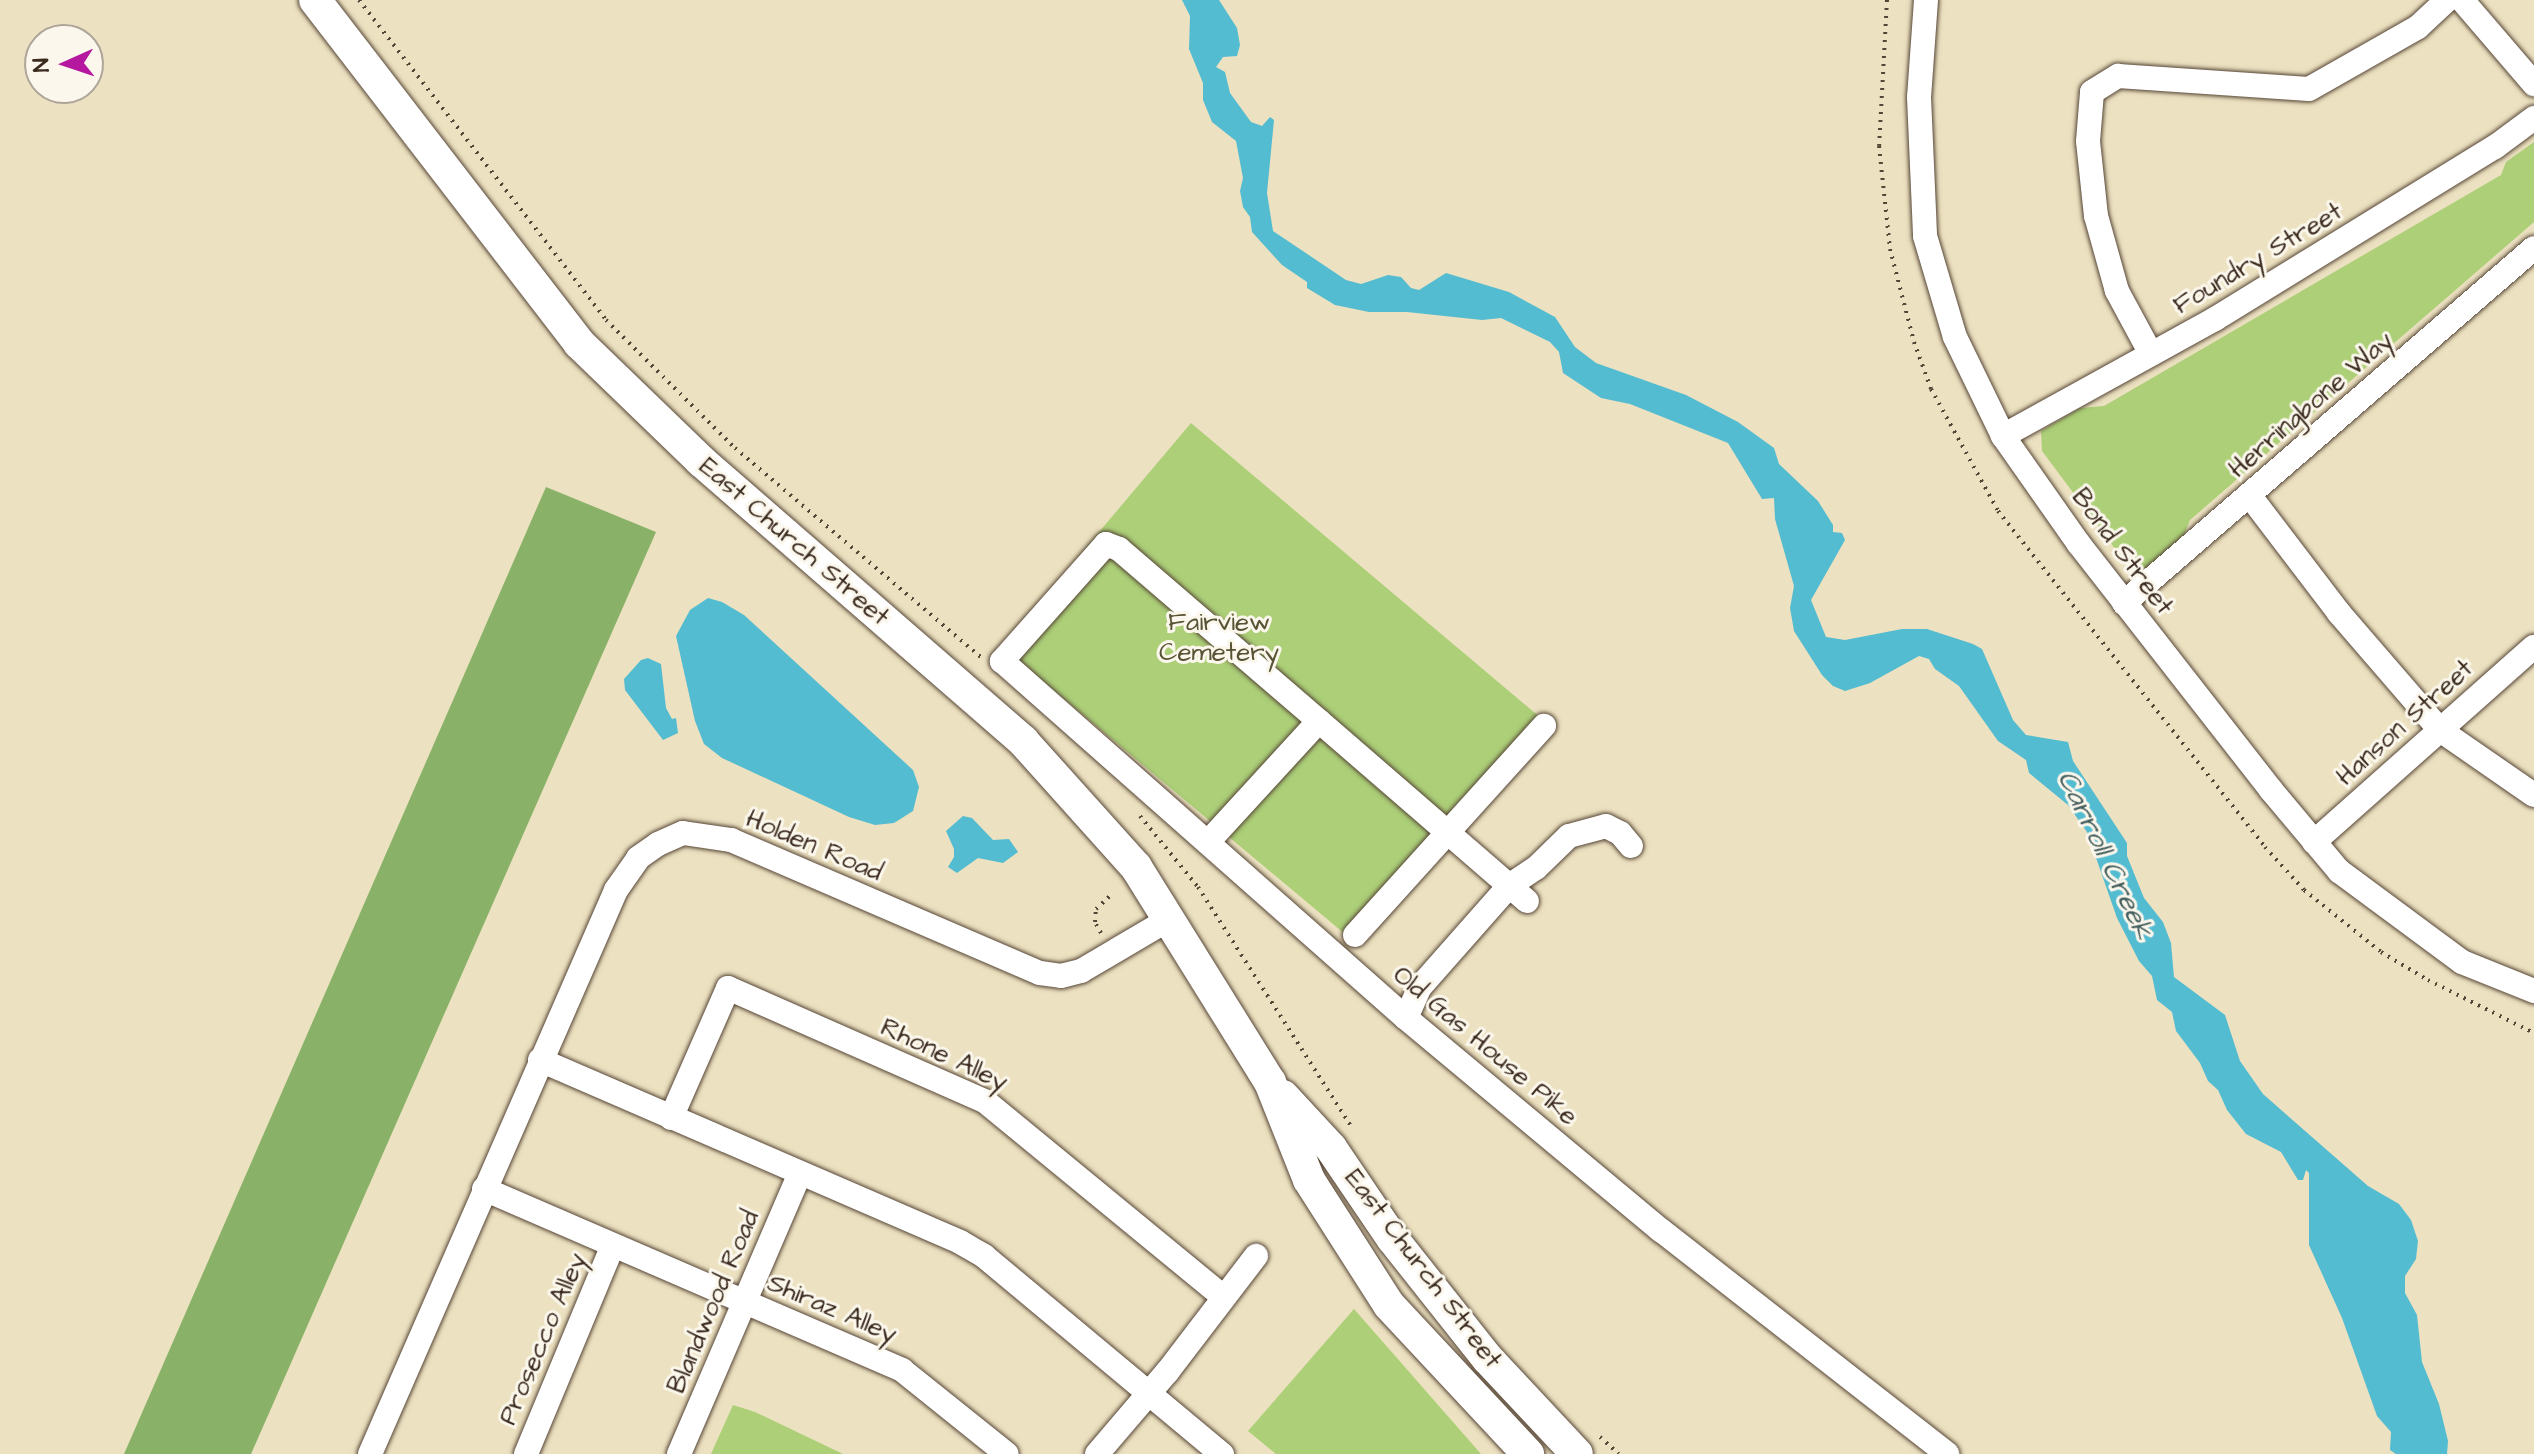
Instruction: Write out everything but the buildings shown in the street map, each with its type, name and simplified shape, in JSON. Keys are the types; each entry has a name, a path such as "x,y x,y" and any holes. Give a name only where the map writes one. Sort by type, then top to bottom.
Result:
{"main road":[{"name":"East Church Street","path":"315,0 579,343 690,451 1023,741 1119,846 1171,918 1270,1082 1309,1180 1389,1305 1528,1454"},
{"name":"East Church Street","path":"1270,1082 1331,1148 1392,1238 1488,1359 1577,1454"}],"street":[{"name":"Bond Street","path":"1926,0 1919,97 1925,236 1955,337 2003,436 2124,603 2339,871 2462,962 2534,991"},
{"path":"2151,354 2117,291 2096,216 2088,141 2092,92 2118,76 2309,89 2418,27 2447,0"},
{"path":"2462,0 2534,84"},
{"name":"Foundry Street","path":"2003,436 2215,319 2495,147 2534,118"},
{"name":"Herringbone Way","path":"2124,603 2534,248"},
{"path":"2250,496 2339,613 2440,730 2534,795"},
{"name":"Old Gas House Pike","path":"1319,721 1119,549 1106,544 1002,661 1406,1018 1662,1231 1947,1454"},
{"name":"Hanson Street","path":"2314,842 2534,647"},
{"path":"1208,842 1319,721 1518,894"},
{"path":"1355,935 1544,726"},
{"path":"1406,1018 1420,987 1518,894 1536,868 1569,836 1606,826 1620,833 1631,846"},
{"name":"Holden Road","path":"370,1454 624,873 658,844 683,833 731,840 1040,973 1061,976 1081,971 1171,918"},
{"name":"Rhone Alley","path":"671,1118 728,988 986,1102 1223,1297"},
{"path":"540,1060 960,1242 984,1256 1222,1454"},
{"name":"Blandwood Road","path":"679,1454 800,1173"},
{"name":"Shiraz Alley","path":"484,1189 902,1370 1007,1454"},
{"name":"Prosecco Alley","path":"526,1454 613,1245"},
{"path":"1097,1454 1146,1393 1168,1371 1256,1256"}],"path":[{"path":"1102,936 1095,922 1096,909 1113,893"}],"green space":[{"path":"2534,142 2534,222 2190,520 2182,540 2147,569 2128,566 2042,451 2041,431 2080,408 2104,406 2501,175 2506,162"},
{"name":"Fairview Cemetery","path":"1191,423 1554,729 1358,945 1002,647"},
{"path":"546,487 656,532 251,1454 124,1454"},
{"path":"1354,1309 1481,1454 1276,1454 1248,1431"},
{"path":"733,1405 755,1412 843,1454 711,1454"}],"water":[{"name":"Carroll Creek","path":"1182,0 1219,0 1237,28 1240,45 1237,56 1223,57 1216,67 1225,72 1230,93 1251,122 1262,126 1270,117 1274,120 1267,193 1273,231 1346,280 1361,284 1388,275 1401,277 1411,288 1419,290 1446,273 1509,292 1555,317 1575,347 1596,363 1686,395 1738,422 1774,448 1779,464 1818,501 1833,525 1833,532 1842,533 1845,540 1811,600 1826,637 1845,640 1902,629 1927,629 1973,644 1982,649 2013,720 2026,735 2068,742 2073,761 2127,843 2127,856 2144,898 2163,922 2171,943 2174,977 2225,1015 2240,1061 2263,1094 2368,1186 2399,1204 2411,1220 2418,1241 2416,1259 2405,1276 2405,1293 2417,1315 2422,1362 2439,1404 2448,1441 2447,1454 2396,1454 2390,1450 2391,1432 2377,1416 2342,1318 2309,1245 2309,1173 2306,1170 2303,1180 2298,1180 2281,1152 2246,1134 2227,1110 2218,1090 2208,1081 2200,1063 2176,1031 2172,1012 2157,1000 2152,976 2139,961 2117,918 2087,832 2068,805 2029,773 2026,760 1998,741 1959,686 1935,669 1929,659 1919,656 1870,683 1845,691 1833,686 1822,675 1794,631 1790,608 1794,586 1775,519 1774,498 1762,499 1728,443 1630,404 1601,398 1563,373 1559,352 1550,342 1501,318 1482,320 1407,312 1369,312 1335,305 1307,288 1307,282 1282,265 1252,232 1240,191 1243,178 1236,141 1212,122 1203,100 1203,83 1189,49 1190,16"},
{"path":"708,598 744,615 913,770 919,787 913,811 894,823 875,825 849,817 722,758 704,744 695,721 676,636 690,610"},
{"path":"648,658 661,664 666,708 672,719 676,718 678,733 663,740 625,690 624,679 641,660"},
{"path":"963,816 972,818 993,840 1009,839 1018,852 1003,863 978,858 957,873 948,867 954,857 954,849 946,831"}]}
